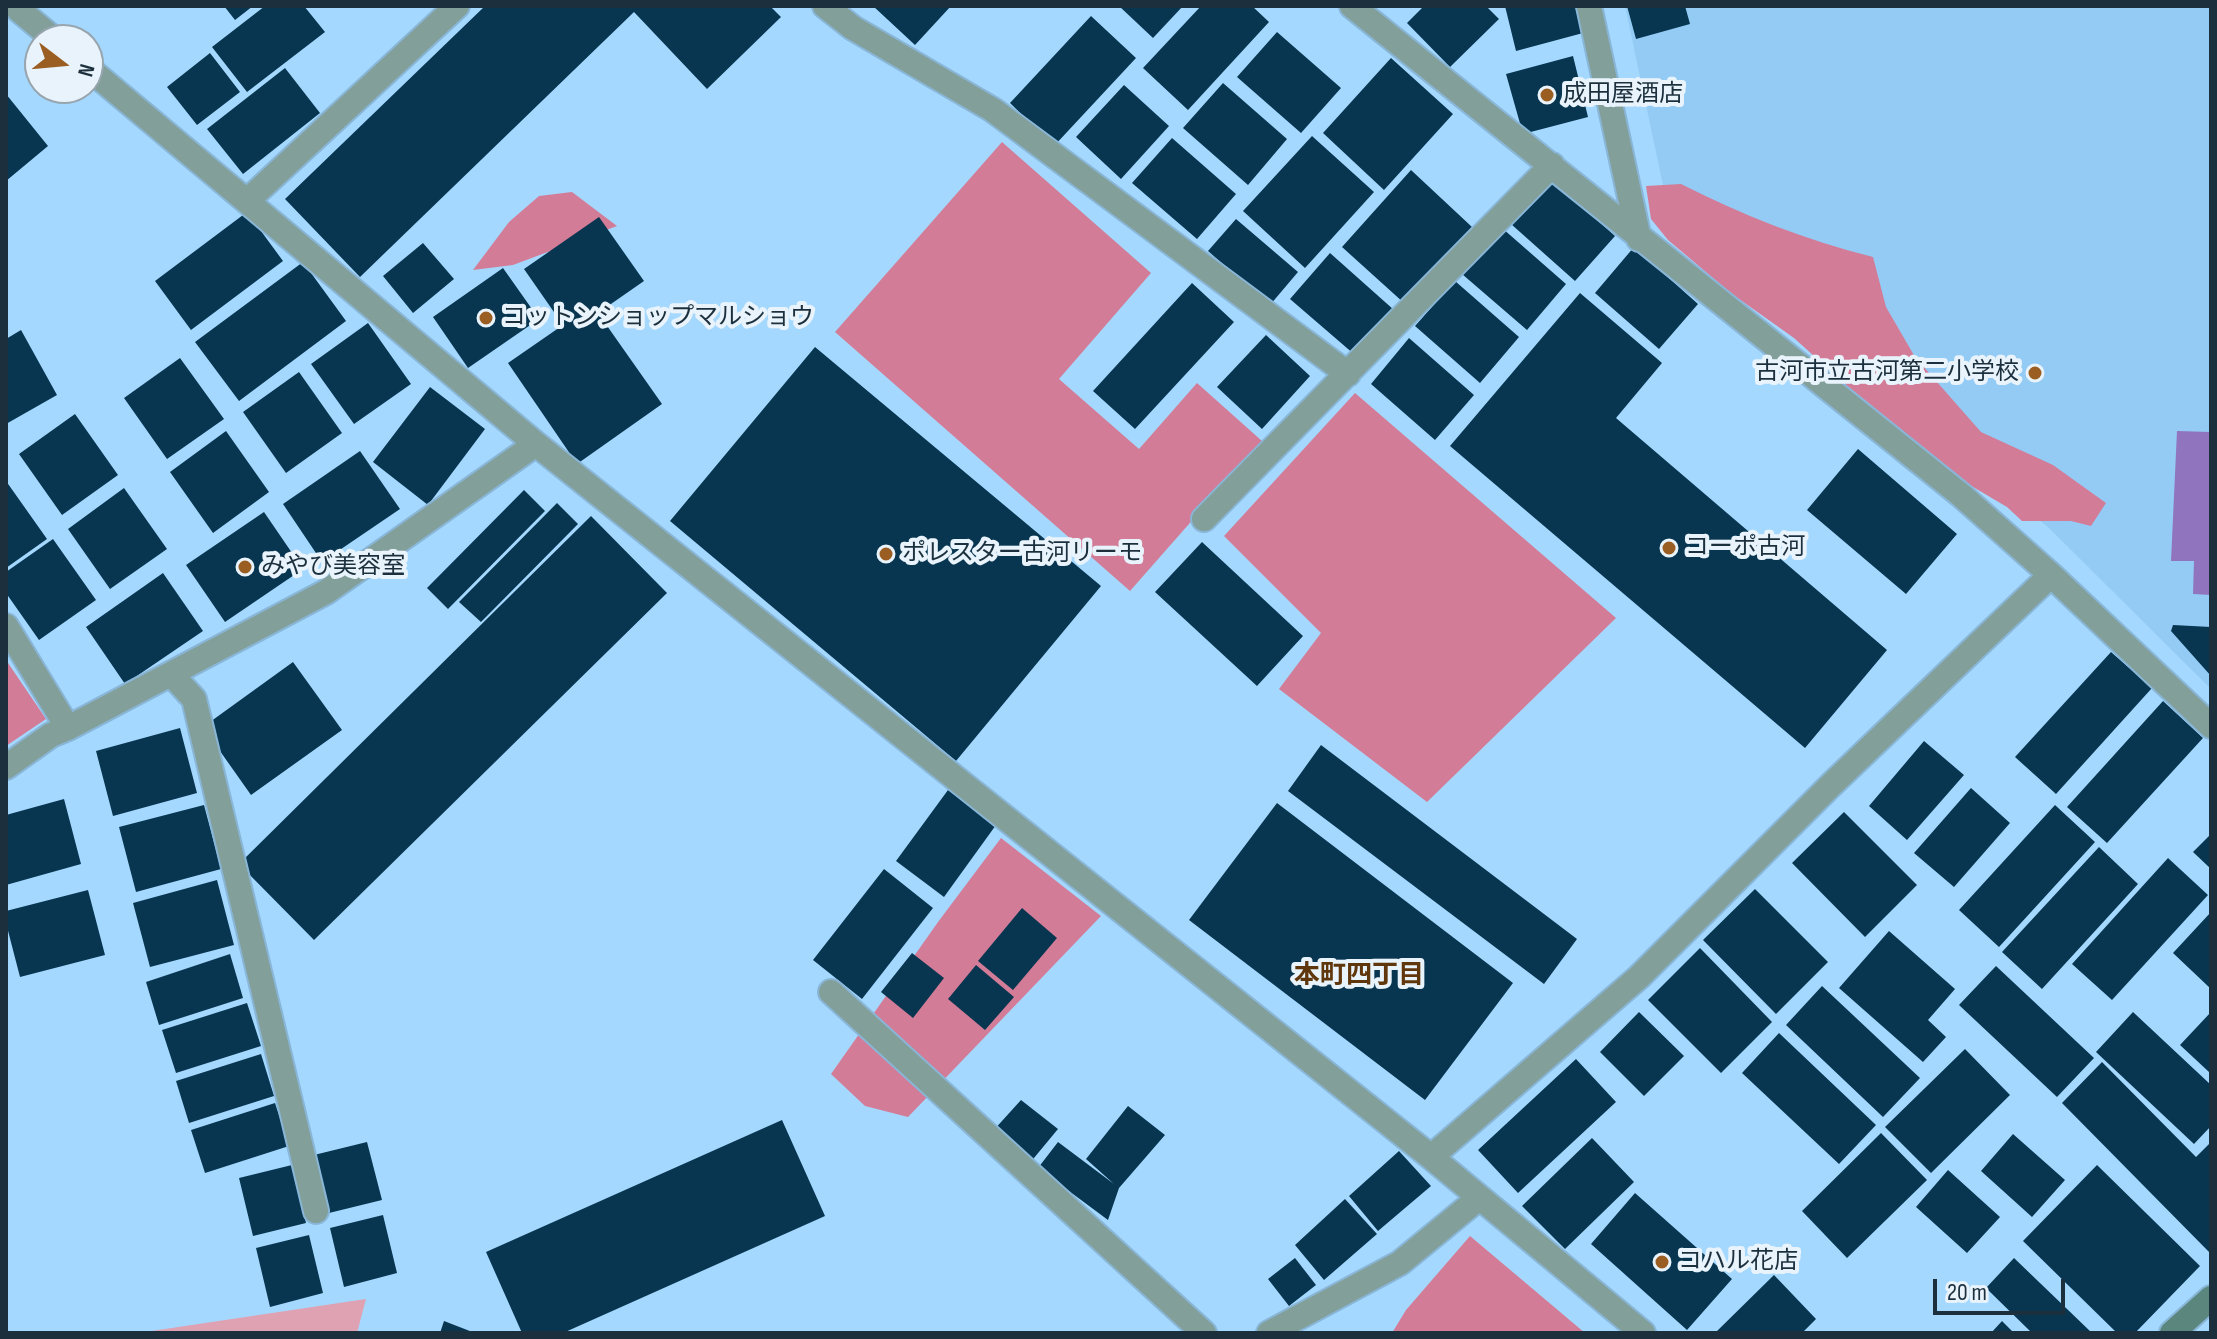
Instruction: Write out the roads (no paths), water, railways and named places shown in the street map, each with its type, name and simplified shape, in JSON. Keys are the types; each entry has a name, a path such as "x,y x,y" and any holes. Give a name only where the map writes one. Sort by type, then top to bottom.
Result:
{"main road":[{"path":"2172,1333 2211,1298"}],"street":[{"path":"247,201 457,6"},
{"path":"825,6 853,28 993,110 1348,374"},
{"path":"1352,6 1961,495 2211,726"},
{"path":"1589,6 1639,239"},
{"path":"17,11 34,24"},
{"path":"104,81 536,444 1431,1157 1643,1333"},
{"path":"1204,519 1552,165"},
{"path":"6,767 51,735 326,592 536,444"},
{"path":"1431,1157 1639,977 1831,785 2051,575"},
{"path":"6,626 68,728"},
{"path":"171,674 194,699 316,1211"},
{"path":"831,992 1204,1333"},
{"path":"1269,1333 1400,1263 1479,1198"}],"place":[{"name":"成田屋酒店","path":"1547,95"},
{"name":"コットンショップマルショウ","path":"486,318"},
{"name":"古河市立古河第二小学校","path":"2035,373"},
{"name":"コーポ古河","path":"1669,548"},
{"name":"ポレスター古河リーモ","path":"886,554"},
{"name":"みやび美容室","path":"245,567"},
{"name":"コハル花店","path":"1662,1262"}],"district":[{"name":"本町四丁目","path":"1359,976"}]}
